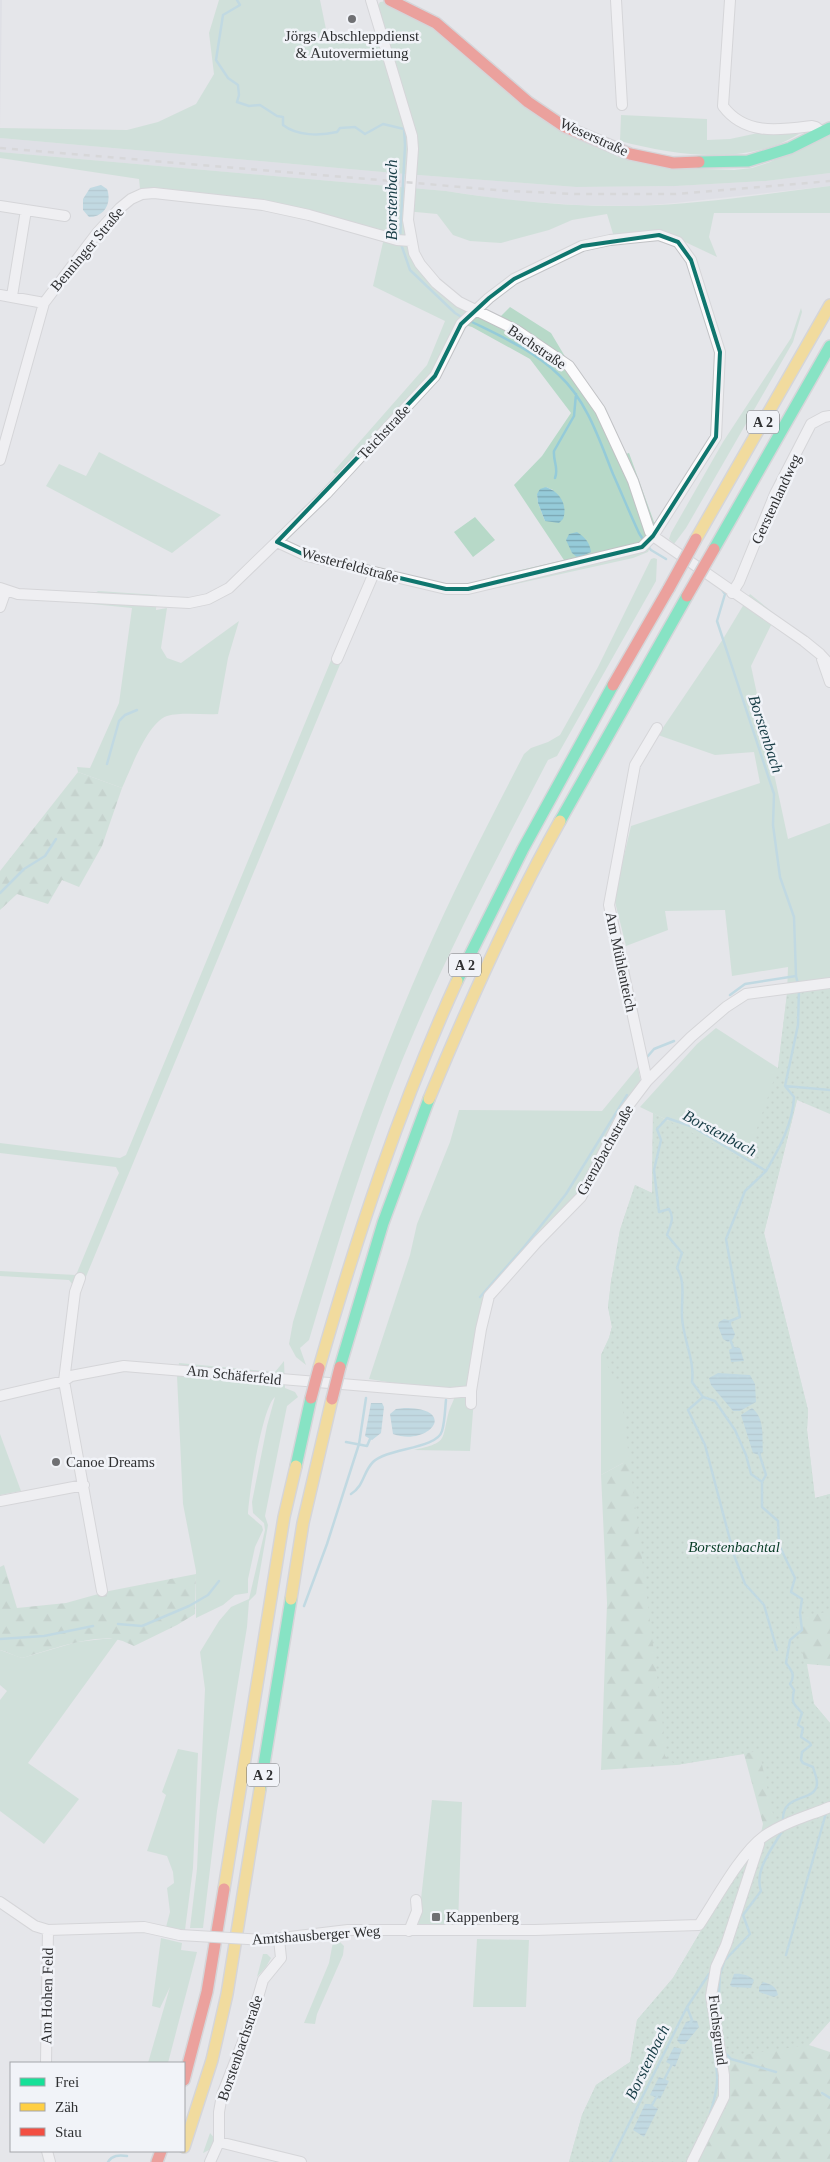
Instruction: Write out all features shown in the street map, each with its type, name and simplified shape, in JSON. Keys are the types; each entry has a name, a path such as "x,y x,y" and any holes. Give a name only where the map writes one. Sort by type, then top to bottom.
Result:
{"main road":[{"name":"Weserstraße","path":"390,0 436,23 535,107 565,127 617,150 673,163 732,163 766,157 790,148 826,130"},
{"name":"A 2","path":"185,2076 207,1992 284,1517 319,1368 365,1214 399,1121 443,1011 518,855 830,305"},
{"name":"A 2","path":"185,2143 212,2060 227,1994 302,1532 332,1399 383,1223 416,1131 463,1017 536,862 830,346"}],"street":[{"name":"Bachstraße","path":"371,0 412,136 413,149 403,240 436,283 472,313 516,330 569,366 600,410 633,481 652,537"},
{"path":"616,0 622,106"},
{"path":"730,0 723,106 735,120 747,126 773,129 812,126 826,130"},
{"name":"Benninger Straße","path":"0,460 44,303 97,233 131,199 142,194 154,193 263,205 403,240"},
{"path":"0,206 64,216"},
{"path":"12,296 26,210"},
{"name":"Teichstraße","path":"277,542 326,494 435,376 461,324 514,279 582,246 610,240 659,235 678,242 691,260 720,352 716,437 652,537"},
{"path":"0,294 44,303"},
{"name":"Gerstenlandweg","path":"732,593 739,582 775,494 811,424 830,416"},
{"path":"652,537 820,654 830,665"},
{"name":"Westerfeldstraße","path":"277,542 307,556 374,573 446,589 468,589 642,548 652,537"},
{"path":"0,607 3,589 18,594 189,603 208,599 229,588 277,542"},
{"path":"337,659 374,573"},
{"path":"820,654 830,682"},
{"name":"Am Mühlenteich","path":"647,1082 609,905 621,812 635,766 657,728"},
{"name":"Grenzbachstraße","path":"471,1404 471,1391 481,1329 489,1296 537,1242 581,1198 625,1110 647,1082 691,1037 733,1002 746,994 830,983"},
{"path":"80,1278 75,1292 64,1381 102,1591"},
{"name":"Am Schäferfeld","path":"0,1396 64,1381 71,1376 124,1366 450,1394 471,1391"},
{"path":"0,1501 84,1485"},
{"name":"Amtshausberger Weg","path":"0,1902 35,1926 48,1930 144,1927 180,1935 265,1940 348,1930 536,1930 699,1925 738,1864 761,1838 774,1830 830,1807"},
{"name":"Fuchsgrund","path":"692,2162 724,2097 724,2075 711,1996 716,1967 726,1945 761,1838"},
{"path":"408,1931 416,1911 416,1900"},
{"name":"Am Hohen Feld","path":"46,2062 48,1930"},
{"name":"Borstenbachstraße","path":"210,2162 219,2142 219,2112 222,2095 251,2021 263,1980 280,1958 280,1939"},
{"path":"219,2142 301,2162"}],"highlighted area":[{"path":"659,235 678,242 691,260 720,352 716,437 653,536 642,547 468,589 446,589 374,573 307,556 277,542 435,376 461,324 489,298 514,279 582,246"}],"shaded area":[{"path":"0,0 2,0 0,128"},
{"path":"0,138 405,174 576,187 676,186 766,181 830,173 830,186 636,206 578,205 508,200 446,191 0,152"}],"green space":[{"path":"219,0 320,0 328,39 340,42 385,36 376,9 380,2 387,1 409,9 566,126 618,157 675,168 734,170 752,168 770,162 830,134 830,173 766,181 676,186 576,187 405,174 0,138 0,128 127,130 158,122 196,104 214,74 209,33"},
{"path":"621,115 707,119 707,140 730,139 758,133 799,134 775,146 752,152 715,155 677,153 620,141"},
{"path":"0,152 446,191 493,198 589,205 636,206 685,203 830,186 830,213 714,213 709,237 717,257 683,241 614,237 607,214 572,220 549,230 501,243 470,241 453,235 437,214 405,211 409,254 418,270 427,280 460,304 494,323 510,307 551,333 598,412 619,456 629,453 654,522 660,524 648,552 633,558 498,588 491,577 564,560 514,485 542,456 571,413 530,359 472,327 458,323 438,379 338,476 333,472 427,365 445,321 373,286 384,238 289,213 177,198 141,198 139,179 0,158","holes":["546,487 553,490 545,521 538,503 537,494"]},
{"path":"801,308 802,312 793,342 686,528 674,544 669,539 671,533 723,442 791,338"},
{"path":"99,452 221,515 172,553 46,486 59,464 86,476"},
{"path":"475,517 495,540 473,557 454,532"},
{"path":"651,559 657,559 656,581 557,756 548,760 495,861 429,997 398,1069 370,1146 309,1340 300,1348 306,1365 296,1357 289,1344 293,1322 353,1138 387,1047 435,932 524,754 531,748 560,735 598,667"},
{"path":"98,591 157,595 156,610 167,608 161,648 167,658 181,663 239,621 228,658 218,714 173,715 160,720 146,737 122,788 78,772 77,767 90,768 119,703 132,608 82,603"},
{"path":"750,594 776,615 751,666 788,839 830,823 830,1052 797,1100 764,1233 808,1410 807,1430 815,1498 830,1494 830,1586 669,1121 640,1107 697,1044 716,1028 778,1068 787,994 788,967 732,976 725,910 665,911 668,930 626,946 614,898 631,826 760,783 754,752 715,755 658,735 723,639"},
{"path":"332,658 341,662 85,1279 73,1285 69,1280 0,1276 0,1271 76,1275 119,1173 116,1167 0,1153 0,1143 120,1158 126,1155"},
{"path":"78,772 122,788 102,846 79,887 62,880 48,904 17,894 0,910 0,871"},
{"name":"Borstenbachtal","path":"830,986 830,1114 797,1100 764,1233 808,1410 807,1430 815,1498 830,1494 830,1611 795,1619 814,1704 830,1723 830,2021 808,2045 718,2059 720,2076 715,2110 688,2162 569,2162 582,2115 596,2085 630,2062 637,2020 673,1978 738,1868 759,1842 777,1832 759,1751 676,1765 665,1756 662,1715 620,1387 601,1355 612,1327 608,1307 620,1230 635,1185 652,1193 653,1113 746,1160 778,1068 787,994"},
{"path":"638,1067 641,1083 580,1195 499,1287 489,1307 474,1398 470,1451 414,1450 433,1445 442,1439 455,1393 369,1379 410,1255 417,1224 450,1142 459,1110 602,1111"},
{"name":"Borstenbachtal","path":"653,1113 830,1586 830,1666 807,1664 814,1704 830,1723 830,2021 809,2045 830,2052 830,2162 569,2162 582,2115 596,2085 630,2062 637,2020 673,1978 738,1868 759,1842 763,1824 744,1754 676,1765 601,1770 607,1603 601,1475 623,1463 624,1453 657,1436 614,1371 601,1355 612,1327 608,1307 620,1230 635,1185 652,1193"},
{"path":"601,1355 616,1373 680,1365 623,1463 601,1475"},
{"path":"284,1361 285,1388 295,1392 298,1397 287,1406 265,1516 268,1525 256,1594 249,1601 247,1627 217,1811 203,1928 190,1928 197,1869 205,1689 200,1652 219,1621 231,1607 249,1599 265,1530 264,1523 253,1513 252,1502 267,1426 275,1397 265,1417 251,1489 248,1514 262,1526 263,1530 255,1547 248,1579 248,1593 235,1595 223,1605 196,1618 196,1571 183,1504 177,1376 179,1363 275,1372"},
{"path":"0,1434 21,1491 0,1495"},
{"path":"4,1565 17,1608 66,1603 109,1591 196,1574 195,1614 134,1646 109,1638 97,1639 70,1644 22,1658 0,1650 0,1567"},
{"path":"118,1639 28,1763 79,1799 44,1844 0,1811 0,1700 7,1691 0,1685 0,1650 22,1658 77,1642"},
{"path":"178,1749 198,1753 193,1868 185,1930 166,1927 170,1912 167,1888 174,1883 173,1872 167,1856 147,1851 166,1795 162,1792"},
{"path":"432,1800 462,1802 458,1926 418,1926"},
{"path":"161,1938 182,1943 181,1950 197,1952 168,2062 148,2062 170,1987 160,2008 152,2006"},
{"path":"477,1939 529,1940 526,2007 473,2007"},
{"path":"339,1941 344,1946 343,1955 317,2014 315,2024 304,2023 329,1963 333,1942"},
{"path":"263,1954 267,1954 271,1958 257,1977"},
{"path":"210,2133 216,2140 213,2148 203,2153"}],"water":[{"path":"101,185 107,189 108,204 103,212 89,217 83,210 83,199 90,188"},
{"path":"546,487 555,492 564,504 563,519 559,523 545,521 538,503 537,494 540,489"},
{"path":"577,532 587,540 591,552 578,558 572,553 566,540 569,534"},
{"path":"724,1319 729,1320 735,1334 733,1339 728,1342 723,1339 718,1326 719,1322"},
{"path":"734,1347 740,1348 744,1361 731,1362 729,1350"},
{"path":"718,1373 750,1375 755,1384 756,1402 740,1411 733,1411 711,1385 709,1378"},
{"path":"371,1403 382,1403 384,1407 381,1433 372,1440 365,1436"},
{"path":"752,1408 759,1417 762,1428 763,1452 759,1455 753,1453 741,1415"},
{"path":"396,1409 421,1410 431,1414 435,1420 433,1426 418,1435 406,1437 393,1434 390,1414"},
{"path":"734,1974 752,1978 754,1980 751,1988 732,1987 730,1985"},
{"path":"763,1982 773,1986 778,1995 774,1997 759,1992 759,1987"},
{"path":"697,2021 699,2027 685,2044 680,2044 677,2040 686,2022"},
{"path":"674,2047 682,2049 675,2067 666,2062"},
{"path":"659,2077 669,2081 660,2099 650,2095"},
{"path":"645,2104 650,2104 658,2109 644,2137 633,2130"}],"waterway":[{"name":"Borstenbach","path":"237,0 240,5 223,15 216,60 228,78 238,85 239,95 237,102 249,106 260,105 277,116 283,117 283,125 302,133 323,134 337,132 340,128 355,127 365,134 383,124 404,129 405,145 400,239"},
{"name":"Borstenbach","path":"401,244 410,270 455,313 463,318"},
{"name":"Borstenbach","path":"468,320 538,358 569,385 591,421 632,519 644,541"},
{"path":"555,478 554,451 574,416 576,394"},
{"name":"Borstenbach","path":"647,545 651,550 666,559"},
{"name":"Borstenbach","path":"720,587 725,594 717,621 774,794 773,825 780,877 794,917 796,976 798,984"},
{"path":"107,764 119,721 125,715 137,710"},
{"path":"0,893 24,869 45,856 56,839"},
{"path":"730,995 745,984 796,976"},
{"name":"Borstenbach","path":"783,1820 784,1811 788,1805 812,1793 817,1783 813,1767 803,1763 801,1760 802,1752 811,1745 801,1737 803,1728 798,1725 802,1713 793,1701 794,1690 790,1684 793,1675 786,1663 790,1640 802,1630 800,1613 802,1599 791,1592 795,1578 779,1545 778,1521 762,1507 762,1482 751,1474 746,1455 735,1430 715,1401 703,1397 692,1382 692,1366 682,1317 682,1285 677,1268 682,1253 667,1235 671,1225 671,1212 669,1209 659,1212 654,1170 661,1140 657,1129 667,1118 693,1127 766,1171 784,1136 793,1107 794,1097 785,1086 798,1025 799,989"},
{"path":"648,1056 654,1049 674,1041"},
{"path":"785,1086 830,1090"},
{"path":"480,1297 524,1247 566,1194 627,1095"},
{"path":"730,1324 730,1321 740,1317 726,1239 745,1191 766,1171"},
{"path":"730,1339 734,1350"},
{"path":"703,1397 688,1410 705,1445 734,1555 745,1584 764,1605 777,1650"},
{"path":"304,1606 327,1544 359,1444 366,1398"},
{"path":"351,1494 359,1487 373,1462 380,1457 422,1445 438,1437 443,1427 446,1400"},
{"path":"346,1442 367,1446 370,1439"},
{"path":"759,1453 766,1475 762,1482"},
{"path":"118,1624 142,1626 189,1606 208,1595 219,1581"},
{"path":"0,1639 44,1636 93,1626"},
{"path":"786,1955 826,1813"},
{"name":"Borstenbach","path":"724,1961 750,1934 743,1915 761,1891 759,1883 762,1868 781,1833"},
{"name":"Borstenbach","path":"718,2011 720,1974 724,1962"},
{"name":"Borstenbach","path":"610,2162 687,2007 709,1974"},
{"path":"687,2007 692,2020 690,2023"},
{"name":"Borstenbach","path":"710,2114 717,2081 713,2047"},
{"path":"725,2053 731,2059 776,2072"},
{"path":"663,2082 672,2064"},
{"path":"822,2093 830,2098"},
{"path":"651,2107 657,2096"},
{"path":"108,2162 116,2156 127,2156"}],"railway":[{"path":"0,148 509,191 576,194 676,194 830,181"}],"traffic: fast":[{"path":"699,162 748,161 790,148 830,128"},
{"path":"714,549 830,346"},
{"path":"560,821 687,596"},
{"path":"457,981 523,849 613,685"},
{"path":"340,1367 383,1223 429,1099"},
{"path":"296,1466 311,1398"},
{"path":"260,1789 291,1599"}],"traffic: slow":[{"path":"696,539 830,305"},
{"path":"429,1099 490,958 560,821"},
{"path":"319,1368 364,1221 398,1124 457,981"},
{"path":"291,1599 303,1523 332,1399"},
{"path":"224,1889 284,1517 296,1466"},
{"path":"185,2144 212,2060 227,1994 260,1789"}],"traffic: jam":[{"path":"390,0 436,23 528,102 565,127 630,154 673,163 699,162"},
{"path":"669,588 696,539"},
{"path":"687,596 714,549"},
{"path":"613,685 669,588"},
{"path":"332,1399 340,1367"},
{"path":"311,1398 319,1368"},
{"path":"185,2076 207,1992 224,1889"},
{"path":"157,2162 161,2152"}],"place":[{"name":"Jörgs Abschleppdienst & Autovermietung","path":"352,19"},
{"name":"Canoe Dreams","path":"56,1462"},
{"name":"Kappenberg","path":"436,1917"}]}
